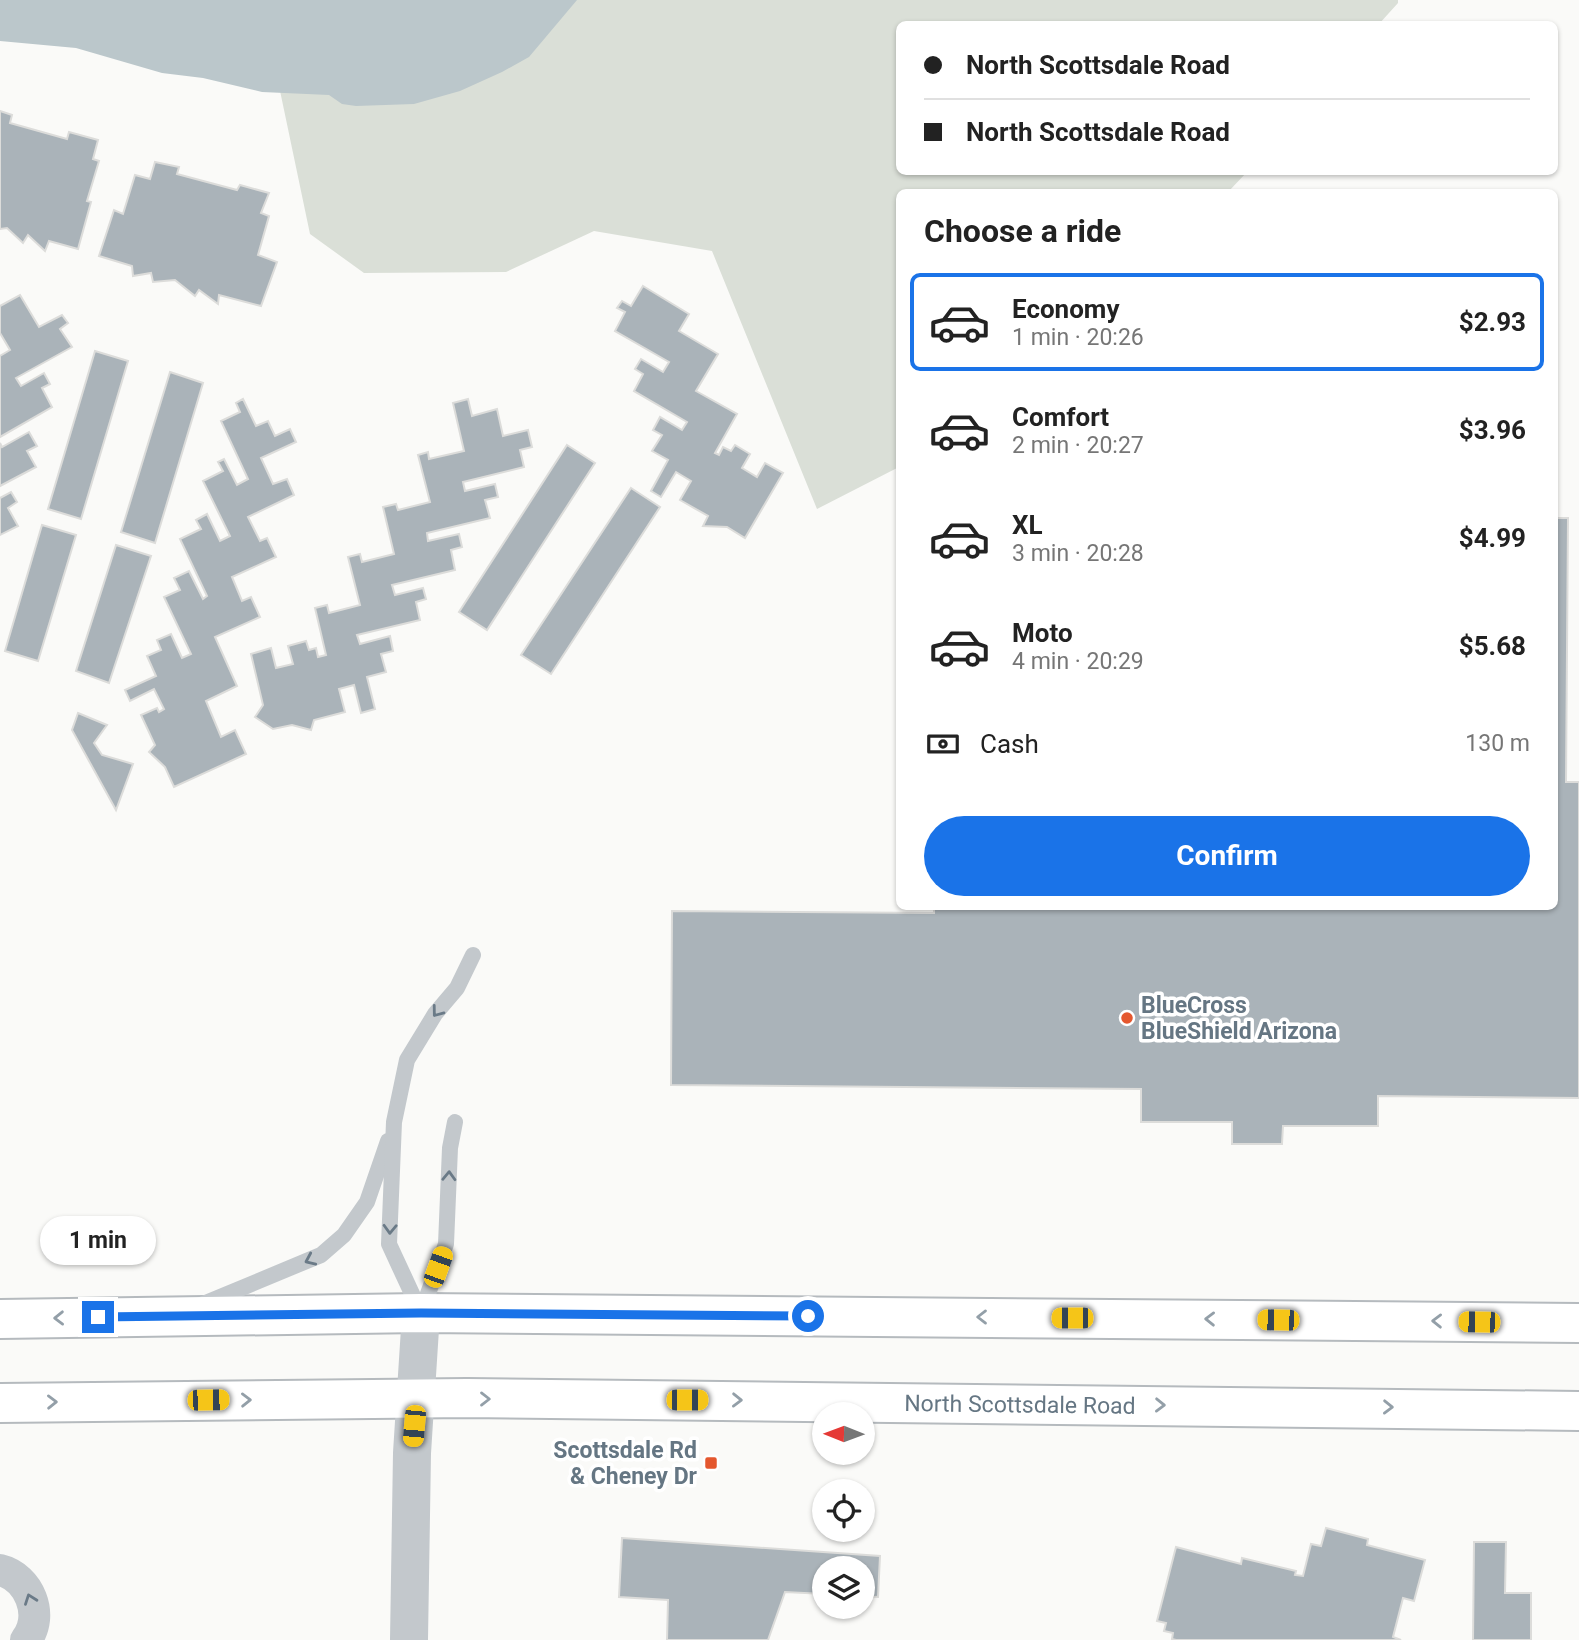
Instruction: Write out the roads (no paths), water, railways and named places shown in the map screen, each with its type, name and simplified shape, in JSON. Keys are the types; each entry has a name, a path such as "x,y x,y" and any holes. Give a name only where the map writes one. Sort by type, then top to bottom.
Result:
{"main road":[{"path":"0,1319 421,1313 1579,1323"},
{"name":"North Scottsdale Road","path":"0,1403 416,1399 1579,1411"}],"street":[{"path":"409,1640 412,1453 421,1313"},
{"path":"0,1570 19,1579 28,1591 33,1605 34,1621 26,1640"}],"lane":[{"path":"172,1316 321,1255 344,1235 367,1202 394,1122 407,1060 435,1014 457,988 472,955"},
{"path":"394,1122 389,1244 421,1313"},
{"path":"421,1313 446,1244 450,1147 455,1122"}],"place":[{"name":"BlueCross BlueShield Arizona","path":"1127,1018"},
{"name":"Scottsdale Rd & Cheney Dr","path":"711,1463"}]}
